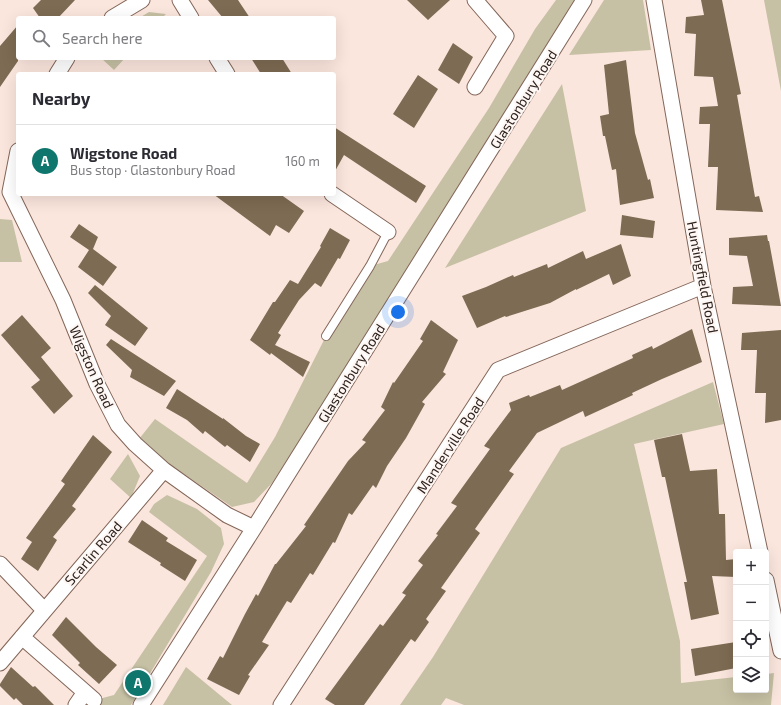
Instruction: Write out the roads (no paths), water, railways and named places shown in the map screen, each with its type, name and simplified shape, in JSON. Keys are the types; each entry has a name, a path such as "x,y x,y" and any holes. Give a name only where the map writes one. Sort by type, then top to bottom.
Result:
{"street":[{"path":"115,16 142,0"},
{"path":"180,0 190,16"},
{"path":"475,0 506,36 475,87"},
{"name":"Glastonbury Road","path":"141,705 254,528 584,0"},
{"name":"Huntingfield Road","path":"654,0 703,286 759,549"},
{"path":"58,72 66,60"},
{"path":"218,60 226,72"},
{"name":"Wigston Road","path":"16,161 10,192 63,300 97,384 118,425 135,444 164,470 227,515 254,528"},
{"path":"335,196 388,232"},
{"name":"Manderville Road","path":"281,705 498,370 703,286"},
{"name":"Scarlin Road","path":"0,664 44,610 164,470"},
{"path":"0,564 44,610"},
{"path":"767,585 781,651"},
{"path":"22,637 89,696 76,705"}],"lane":[{"path":"326,336 370,266 388,232"}],"place":[{"name":"Wigstone Road","path":"138,683"}]}
